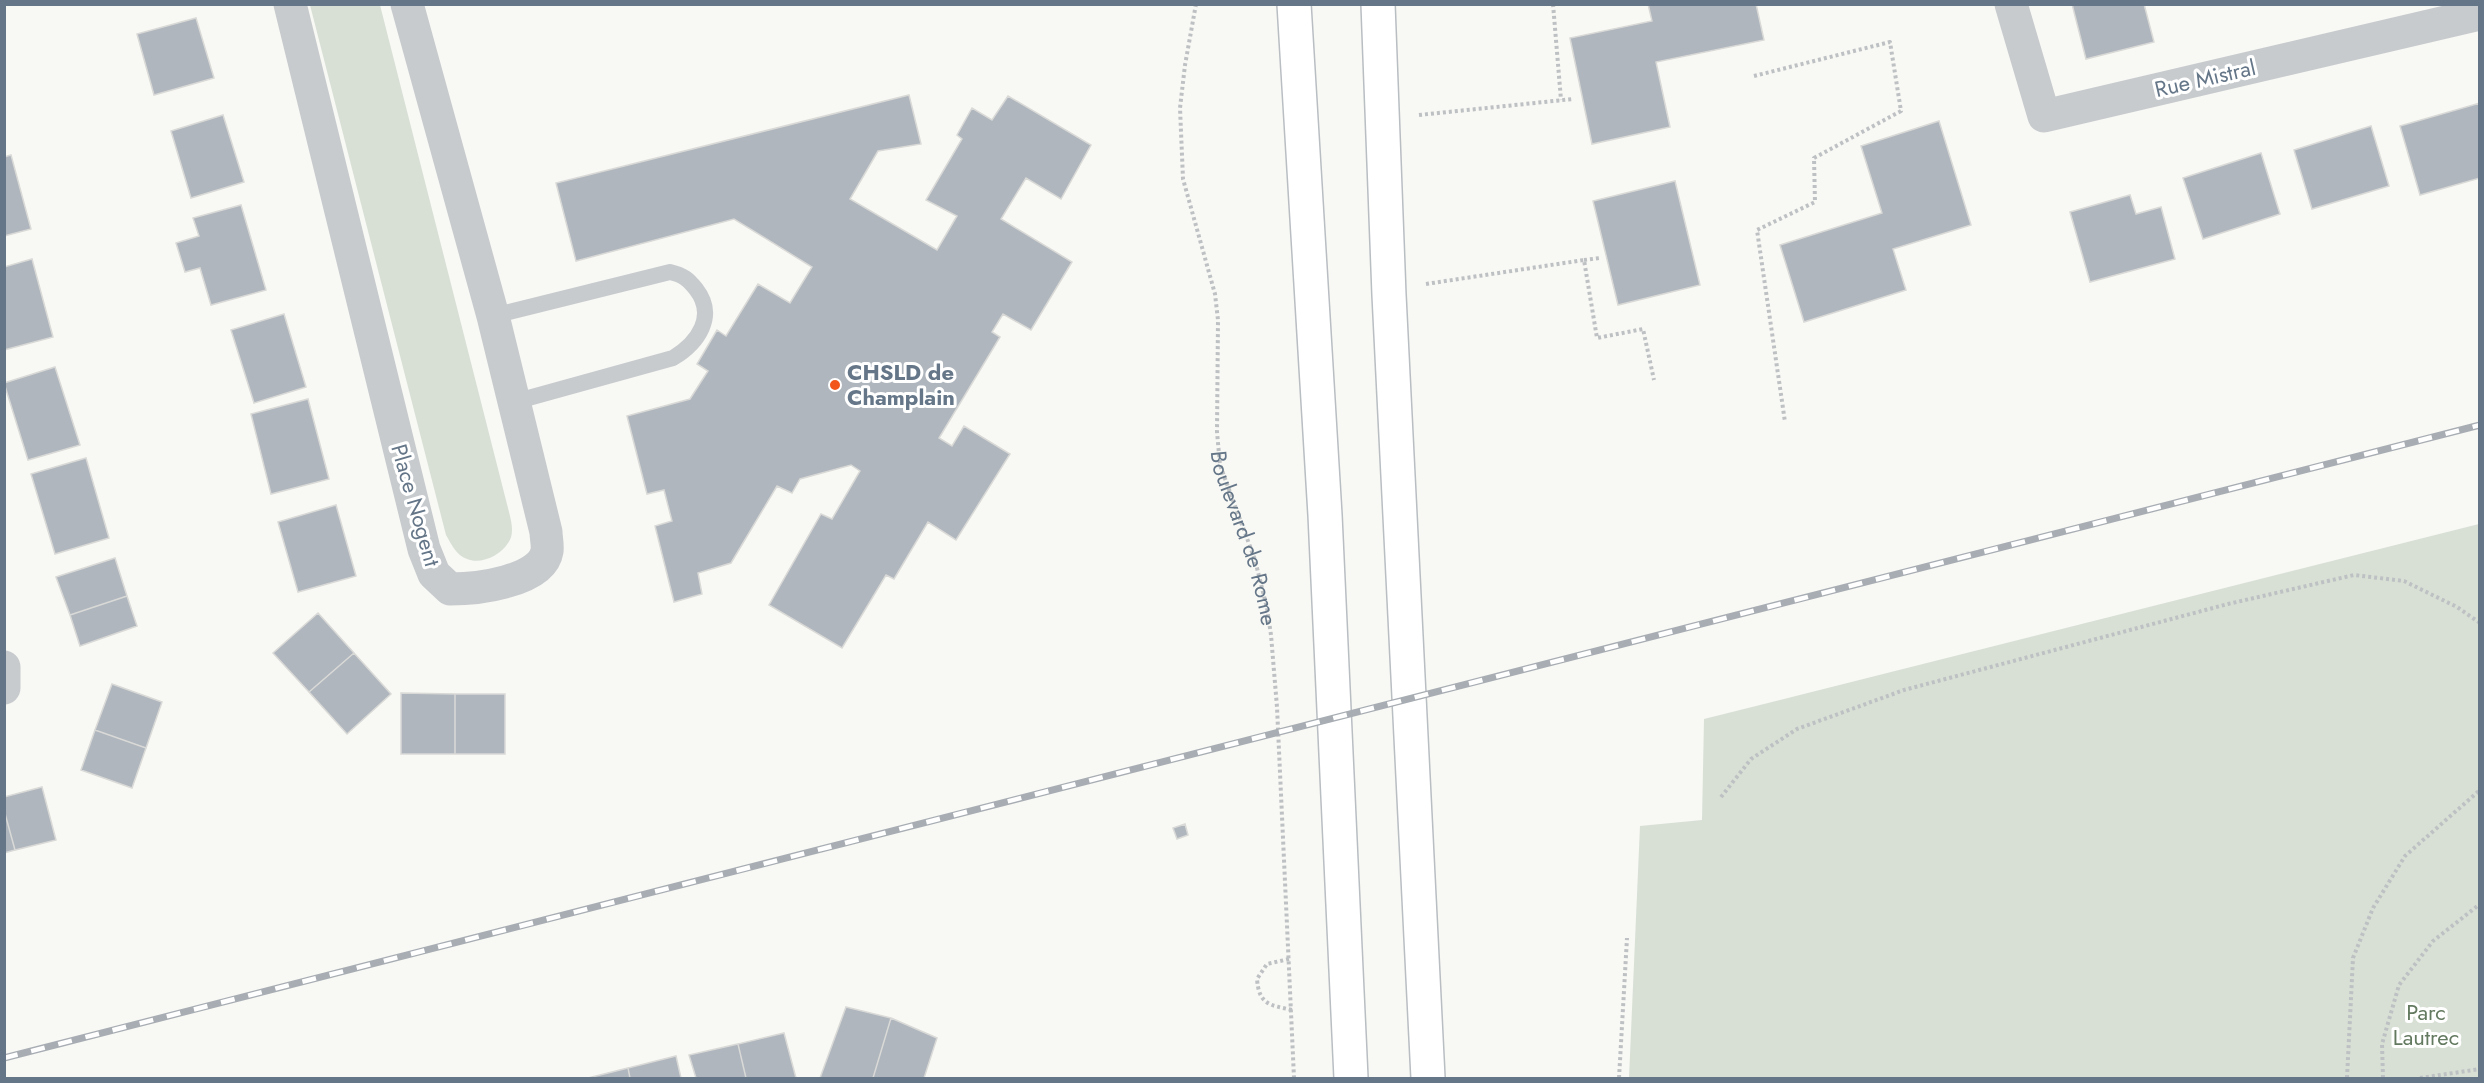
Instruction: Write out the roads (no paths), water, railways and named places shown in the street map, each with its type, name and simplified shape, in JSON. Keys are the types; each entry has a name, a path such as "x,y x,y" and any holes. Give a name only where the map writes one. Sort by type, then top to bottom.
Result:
{"main road":[{"path":"1294,4 1326,537 1351,1078"},
{"path":"1378,4 1390,307 1428,1078"}],"street":[{"name":"Place Nogent","path":"290,4 424,549 434,574 450,589 473,589 532,572 547,552 546,532 493,316 407,4"},
{"name":"Rue Mistral","path":"2011,4 2044,116 2432,15 2480,14"},
{"path":"4,667 4,688"}],"lane":[{"path":"493,316 670,272 686,276 701,296 707,314 700,333 688,350 673,358 513,402"}],"railway":[{"path":"4,1058 2480,425"}],"place":[{"name":"CHSLD de Champlain","path":"835,385"}],"park label":[{"name":"Parc Lautrec","path":"2426,1024"}]}
